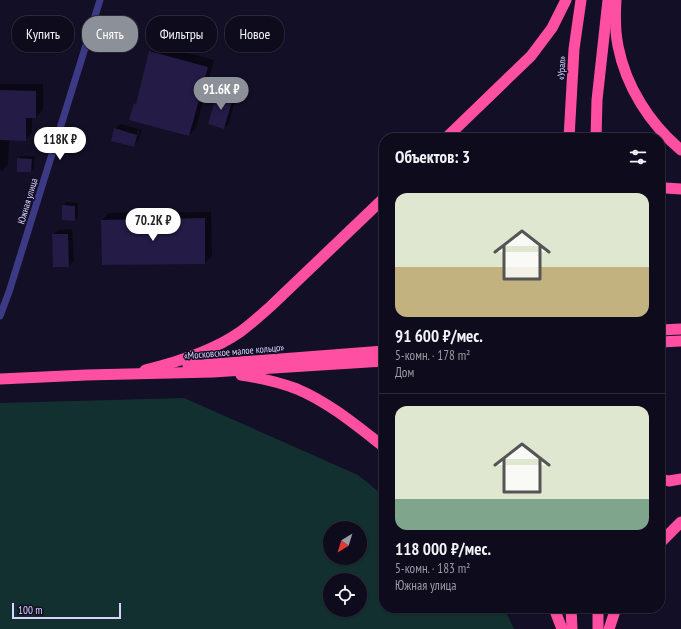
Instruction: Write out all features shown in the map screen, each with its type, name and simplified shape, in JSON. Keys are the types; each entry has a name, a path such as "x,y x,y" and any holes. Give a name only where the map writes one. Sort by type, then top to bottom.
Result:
{"highway":[{"path":"451,133 531,56 552,28 566,0"},
{"name":"«Урал»","path":"568,133 574,49 581,0"},
{"path":"596,133 597,100 608,0"},
{"path":"616,0 615,18 621,60 637,97 648,114 664,133"},
{"path":"665,134 681,150"},
{"path":"665,188 681,189"},
{"path":"142,370 179,360 208,349 241,332 271,306 379,203"},
{"path":"665,330 681,327"},
{"path":"665,342 681,340"},
{"path":"665,342 681,345"},
{"name":"«Московское малое кольцо»","path":"86,376 142,370 379,351"},
{"name":"«Московское малое кольцо»","path":"0,379 212,372 379,361"},
{"path":"212,372 262,378 297,389 327,405 379,443"},
{"path":"665,481 681,479"},
{"path":"665,538 681,522"},
{"path":"556,613 562,629"},
{"path":"571,613 572,629"},
{"path":"598,613 598,629"},
{"path":"609,629 614,613"}],"street":[{"name":"Южная улица","path":"0,316 9,292 100,0"}],"green space":[{"path":"184,398 358,475 379,492 379,613 506,613 514,629 0,629 0,403"}],"building":[{"path":"149,52 208,67 189,136 129,120 134,103 136,104"},
{"path":"0,90 36,91 36,118 26,118 26,141 0,140"},
{"path":"217,94 233,98 224,129 208,124"},
{"path":"114,128 137,135 134,147 111,141"},
{"path":"17,158 32,159 31,172 17,172"},
{"path":"62,205 75,206 75,221 62,220"},
{"path":"205,218 205,264 102,265 101,220"},
{"path":"52,234 68,234 69,267 53,267"}]}
